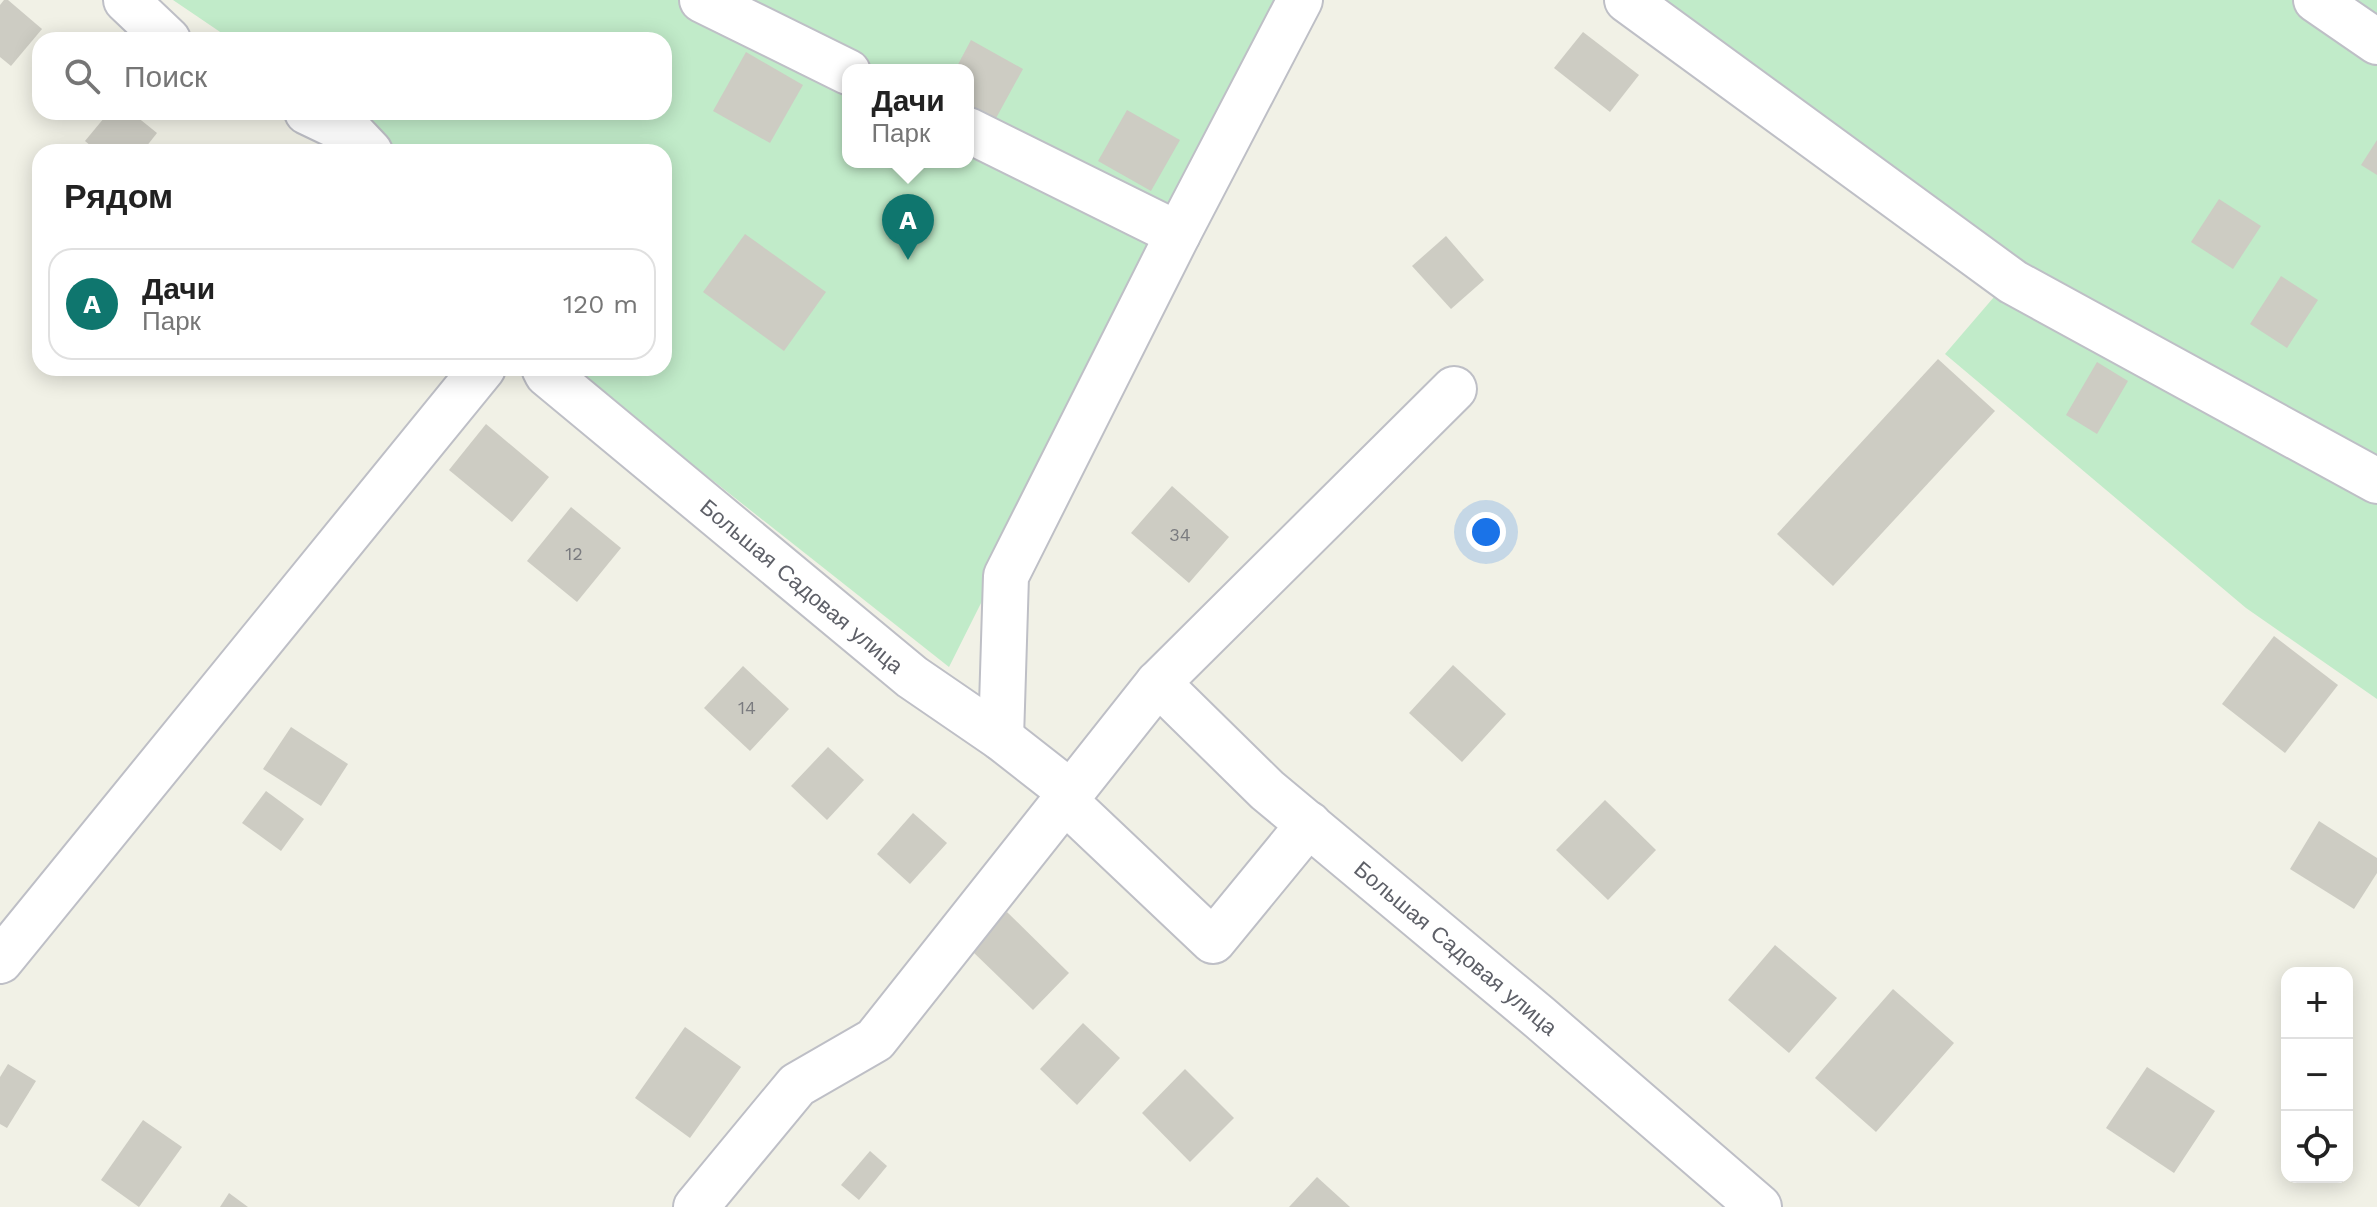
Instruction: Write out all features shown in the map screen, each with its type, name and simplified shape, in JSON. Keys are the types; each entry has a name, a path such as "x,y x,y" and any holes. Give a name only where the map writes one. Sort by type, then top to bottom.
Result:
{"street":[{"path":"126,0 160,32"},
{"path":"702,0 842,69"},
{"path":"1001,738 1006,576 1300,0"},
{"path":"1627,0 2013,282 2377,481"},
{"path":"2316,0 2377,42"},
{"path":"324,120 353,134 362,144"},
{"path":"974,133 1178,234"},
{"path":"0,961 476,376"},
{"name":"Большая Садовая улица","path":"549,376 912,677 1001,738 1067,796 1213,941 1309,824"},
{"path":"696,1207 797,1085 875,1040 1158,683 1454,389"},
{"name":"Большая Садовая улица","path":"1158,683 1267,790 1539,1017 1759,1207"}],"green space":[{"path":"173,0 1283,0 949,667 581,376 672,376 672,144 385,143 351,120 672,120 672,32 220,32"},
{"path":"1650,0 2377,0 2377,699 2246,608 1945,354 2000,290"}],"building":[{"path":"8,0 42,29 32,32 32,41 11,66 0,57 0,5"},
{"path":"1583,32 1639,75 1610,112 1554,68"},
{"path":"971,40 1023,69 995,120 974,108 974,64 958,64"},
{"path":"746,52 803,85 770,143 713,111"},
{"path":"1127,110 1180,140 1151,191 1098,161"},
{"path":"102,120 141,120 157,133 148,144 89,144 85,141"},
{"path":"2377,140 2377,175 2361,165"},
{"path":"2219,199 2261,226 2233,269 2191,242"},
{"path":"745,234 826,292 784,351 703,292"},
{"path":"1446,236 1484,280 1451,309 1412,266"},
{"path":"2281,276 2318,300 2287,348 2250,324"},
{"path":"1938,359 1995,411 1833,586 1777,534"},
{"path":"2097,362 2128,381 2097,434 2066,415"},
{"path":"486,424 549,477 512,522 449,470"},
{"path":"1172,486 1229,537 1189,583 1131,533"},
{"path":"571,507 621,548 577,602 527,561"},
{"path":"2274,636 2338,685 2285,753 2222,704"},
{"path":"1453,665 1506,714 1462,762 1409,713"},
{"path":"743,666 789,709 750,751 704,708"},
{"path":"291,727 348,764 321,806 263,769"},
{"path":"828,747 864,780 827,820 791,786"},
{"path":"266,791 304,819 281,851 242,823"},
{"path":"1605,800 1656,850 1608,900 1556,850"},
{"path":"913,813 947,843 910,884 877,854"},
{"path":"2319,821 2377,858 2377,873 2354,909 2290,869"},
{"path":"1007,912 1069,973 1033,1010 971,950"},
{"path":"1775,945 1837,998 1789,1053 1728,1000"},
{"path":"1893,989 1954,1043 1876,1132 1815,1078"},
{"path":"1083,1023 1120,1058 1077,1105 1040,1069"},
{"path":"685,1027 741,1067 690,1138 635,1098"},
{"path":"8,1064 36,1081 7,1128 0,1124 0,1077"},
{"path":"2147,1067 2215,1111 2174,1173 2106,1128"},
{"path":"1185,1069 1234,1118 1190,1162 1142,1113"},
{"path":"143,1120 182,1147 139,1207 101,1180"},
{"path":"870,1151 887,1166 859,1200 841,1185"},
{"path":"1317,1177 1350,1207 1289,1207"},
{"path":"229,1193 248,1207 220,1207"}],"place":[{"name":"Дачи","path":"908,260"}]}
